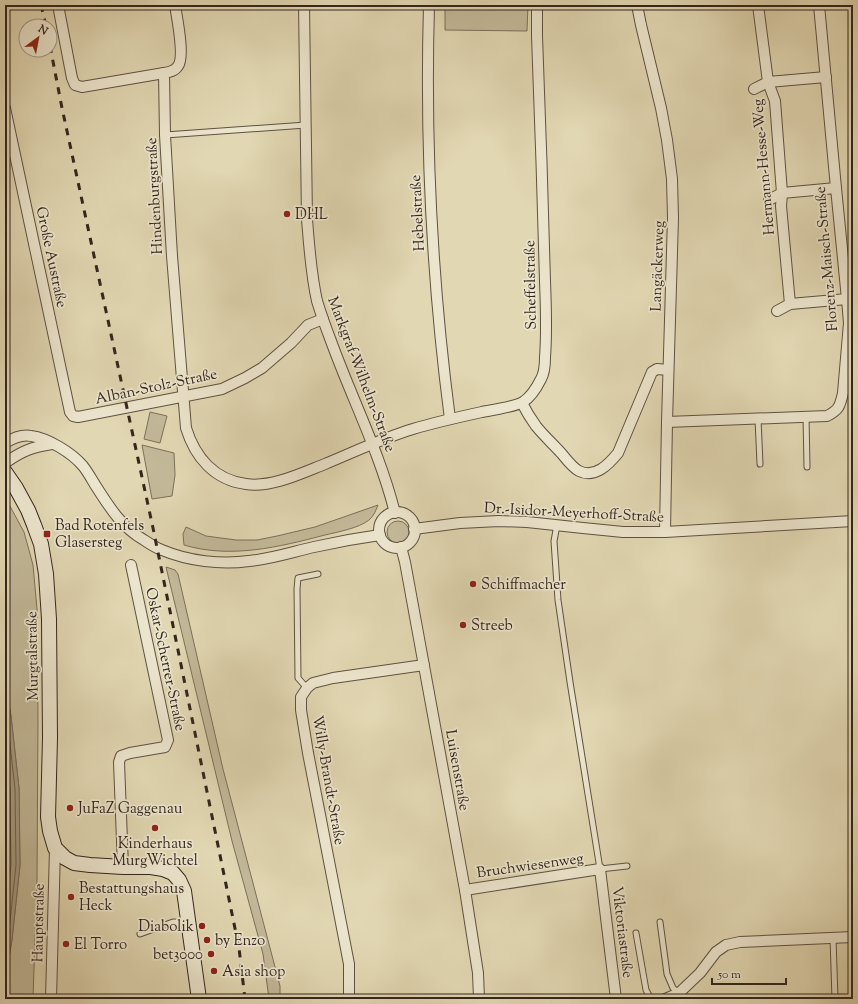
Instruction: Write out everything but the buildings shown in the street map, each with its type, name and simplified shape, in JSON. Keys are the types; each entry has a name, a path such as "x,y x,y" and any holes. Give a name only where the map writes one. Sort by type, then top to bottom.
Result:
{"street":[{"path":"58,5 72,78 75,86 82,87 164,73 177,68 181,61 181,53 175,5"},
{"name":"Markgraf-Wilhelm-Straße","path":"304,5 307,219 309,250 317,301 339,364 373,444 395,513"},
{"name":"Hebelstraße","path":"430,5 428,115 431,211 436,295 450,419"},
{"name":"Scheffelstraße","path":"522,403 534,391 544,373 546,346 537,5"},
{"name":"Langäckerweg","path":"637,5 661,108 672,179 673,218 665,532"},
{"name":"Hermann-Hesse-Weg","path":"758,5 768,82 775,101 782,193 781,206 790,304"},
{"name":"Florenz-Maisch-Straße","path":"667,422 827,416 836,412 841,404 848,331 847,299 819,5"},
{"name":"Hindenburgstraße","path":"164,73 165,135 172,256 183,396 188,436 198,453 209,467 225,479 246,485 260,485 304,473 373,444"},
{"path":"754,89 768,82 826,77"},
{"name":"Große Austraße","path":"5,109 70,412"},
{"path":"769,200 782,193 836,188"},
{"path":"777,311 790,304 847,299"},
{"name":"Alban-Stolz-Straße","path":"70,412 73,416 78,417 222,389 262,368 291,343 308,325 323,319"},
{"path":"373,444 411,430 450,419 522,403 528,415 537,427 570,463 579,471 592,473 607,466 618,453 652,372 657,370 668,370"},
{"path":"5,442 22,436 31,436 62,448 83,466 111,510 129,529 142,539 162,550 188,558 209,562 229,563 249,561 358,538 380,536"},
{"path":"5,463 27,449 52,444"},
{"name":"Murgtalstraße","path":"5,472 16,488 34,524 41,544 45,568 49,619 50,738 48,817 55,848"},
{"path":"395,513 400,513 408,517 413,524 414,529 411,540 405,546 397,548 388,546 380,536 380,525 382,520 390,514 395,513"},
{"name":"Dr.-Isidor-Meyerhoff-Straße","path":"414,529 460,523 499,521 527,522 623,532 665,532 853,522"},
{"name":"Luisenstraße","path":"402,547 465,890 478,973 479,999"},
{"name":"Oskar-Scherrer-Straße","path":"123,867 119,762 121,756 165,747 168,740 131,565"},
{"path":"307,688 313,683 333,678 424,665"},
{"name":"Willy-Brandt-Straße","path":"307,688 301,697 301,710 349,964 349,999"},
{"path":"55,848 64,858 74,863 90,866 151,867 163,869 173,873 179,880 184,891 199,999"},
{"name":"Hauptstraße","path":"51,999 55,848"},
{"name":"Bruchwiesenweg","path":"465,890 600,869"},
{"name":"Viktoriastraße","path":"600,869 616,999"},
{"path":"665,999 679,993 700,973 716,952 726,945 740,942 853,937"}],"lane":[{"path":"165,135 306,125"},
{"path":"806,416 807,467"},
{"path":"758,419 760,464"},
{"path":"557,525 554,541 558,600 600,869 627,866"},
{"path":"307,688 298,678 298,578 318,574"},
{"path":"140,934 173,922 189,923"},
{"path":"660,922 667,974 673,988 679,993"},
{"path":"636,933 646,990 651,999"},
{"path":"833,938 835,999"}],"shaded area":[{"path":"445,5 528,5 527,31 445,30"},
{"path":"150,412 167,416 160,443 144,439"},
{"path":"142,445 174,453 175,475 172,496 152,499"},
{"path":"5,497 24,532 33,565 37,609 37,878 33,999 5,999 5,981 12,940 20,865 19,788 11,716 5,681"},
{"path":"378,505 375,513 365,523 342,531 290,544 255,550 237,551 219,551 184,545 183,534 186,527 206,536 236,540 257,540 315,527"},
{"path":"398,521 406,524 409,532 406,540 398,543 390,540 387,532 390,524"},
{"path":"166,567 175,570 178,574 223,769 280,986 280,999 269,999 263,954 232,841"}],"water":[{"path":"5,681 11,716 19,788 20,865 12,940 5,981"}],"railway":[{"path":"41,5 44,18"},
{"path":"52,58 153,528 239,948 245,999"}],"place":[{"name":"DHL","path":"287,214"},
{"name":"Bad Rotenfels Glasersteg","path":"47,534"},
{"name":"Schiffmacher","path":"473,584"},
{"name":"Streeb","path":"463,625"},
{"name":"JuFaZ Gaggenau","path":"70,808"},
{"name":"Kinderhaus MurgWichtel","path":"155,828"},
{"name":"Bestattungshaus Heck","path":"71,897"},
{"name":"Diabolik","path":"202,926"},
{"name":"by Enzo","path":"207,940"},
{"name":"El Torro","path":"66,944"},
{"name":"bet3000","path":"211,954"},
{"name":"Asia shop","path":"214,971"}]}
